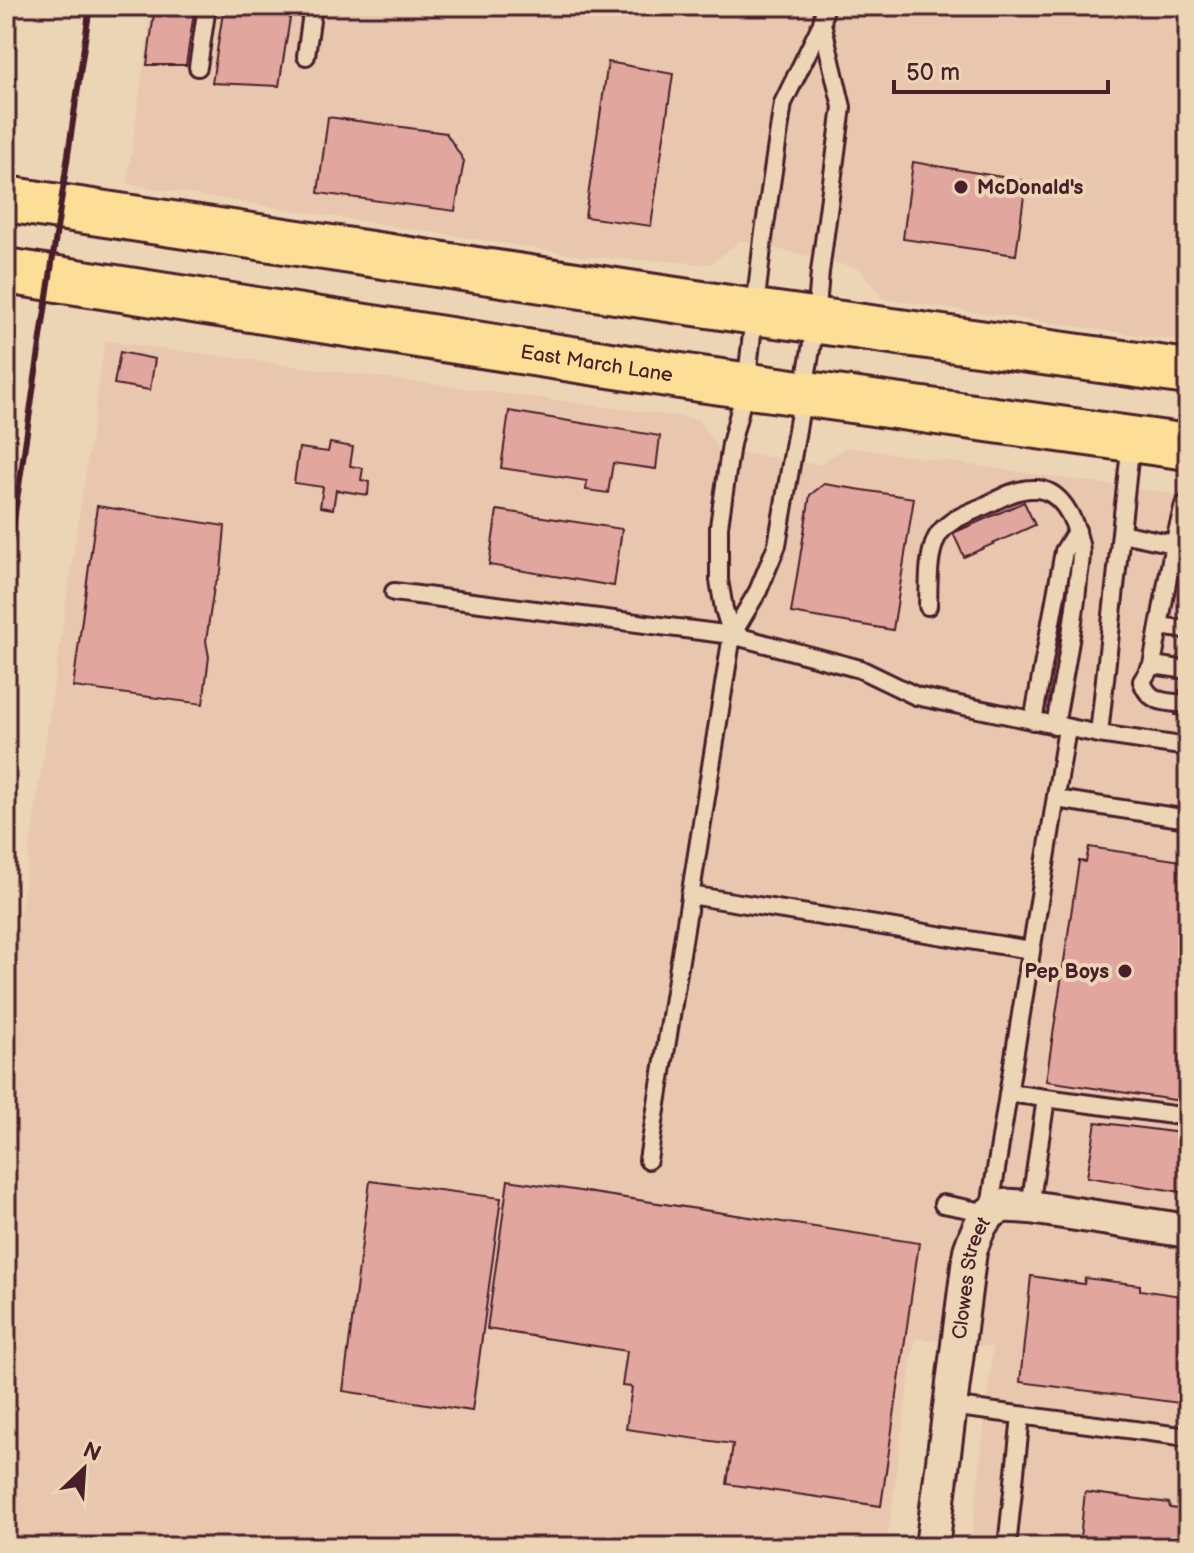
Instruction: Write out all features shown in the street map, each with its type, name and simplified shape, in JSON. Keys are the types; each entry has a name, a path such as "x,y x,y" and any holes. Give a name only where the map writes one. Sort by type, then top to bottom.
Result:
{"main road":[{"path":"6,199 755,312 1188,372"},
{"name":"East March Lane","path":"6,271 746,386 1188,447"}],"street":[{"name":"Clowes Street","path":"932,1547 970,1251 978,1227 989,1213 1004,1206 1030,1207 1188,1231"}],"lane":[{"path":"198,67 207,6"},
{"path":"306,56 313,6"},
{"path":"732,635 719,580 719,526 731,444 746,386 783,103 822,23 825,6"},
{"path":"648,1160 732,635 758,591 777,545 816,320 842,107 822,23"},
{"path":"1099,734 1131,439"},
{"path":"928,606 935,540 942,529 956,519 1015,492 1033,488 1048,492 1071,513 1082,548 1061,727 1056,799 989,1213 943,1204"},
{"path":"1188,506 1184,505 1181,545 1152,665 1142,681 1145,692 1157,701 1188,704"},
{"path":"1033,721 1064,551 1077,530"},
{"path":"1121,533 1181,545"},
{"path":"394,592 732,635 860,669 916,696 1061,727 1188,747"},
{"path":"1159,626 1188,630"},
{"path":"1152,665 1188,670"},
{"path":"1056,799 1188,819"},
{"path":"690,895 1031,950"},
{"path":"1008,1093 1188,1117"},
{"path":"1030,1207 1046,1098"},
{"path":"950,1406 1188,1437"},
{"path":"1007,1547 1021,1416"}],"shaded area":[{"path":"6,6 20,6 6,108"},
{"path":"152,6 1188,6 1188,342 883,299 860,269 741,240 711,264 589,257 127,184"},
{"path":"105,341 698,419 718,449 820,465 845,447 1188,496 1188,1547 971,1547 993,1347 915,1338 886,1547 6,1547 6,1008"}],"building":[{"path":"155,6 195,6 186,65 147,65"},
{"path":"224,6 292,6 279,86 212,83"},
{"path":"434,6 528,6 527,15"},
{"path":"608,62 673,74 651,226 585,217"},
{"path":"328,117 446,133 464,161 455,211 318,193"},
{"path":"913,162 1026,181 1016,255 903,239"},
{"path":"120,352 155,359 150,390 114,384"},
{"path":"509,411 660,436 656,469 613,463 608,493 586,490 587,481 501,468"},
{"path":"330,443 353,447 350,466 363,468 361,480 369,482 368,495 336,490 333,509 320,507 323,487 294,483 299,448 328,452"},
{"path":"824,484 914,498 893,630 791,613 810,495"},
{"path":"1024,502 1035,525 964,557 953,533"},
{"path":"97,506 225,526 221,571 214,587 206,641 209,657 203,704 73,687"},
{"path":"497,510 622,529 614,586 489,565"},
{"path":"1179,690 1188,692 1188,717 1175,715"},
{"name":"Pep Boys","path":"1089,847 1188,862 1188,1102 1046,1081 1079,861 1086,862"},
{"path":"1096,1122 1188,1134 1188,1193 1087,1177"},
{"path":"508,1180 919,1243 881,1506 727,1484 733,1444 626,1429 632,1387 622,1386 627,1351 487,1329"},
{"path":"370,1181 501,1198 472,1411 343,1391"},
{"path":"1031,1276 1084,1284 1085,1278 1140,1285 1140,1290 1188,1297 1188,1337 1179,1403 1020,1382"},
{"path":"1085,1492 1169,1503 1170,1508 1188,1510 1188,1547 1079,1547"}],"railway":[{"path":"6,574 90,6"}],"place":[{"name":"McDonald's","path":"961,187"},
{"name":"Pep Boys","path":"1125,971"}]}
